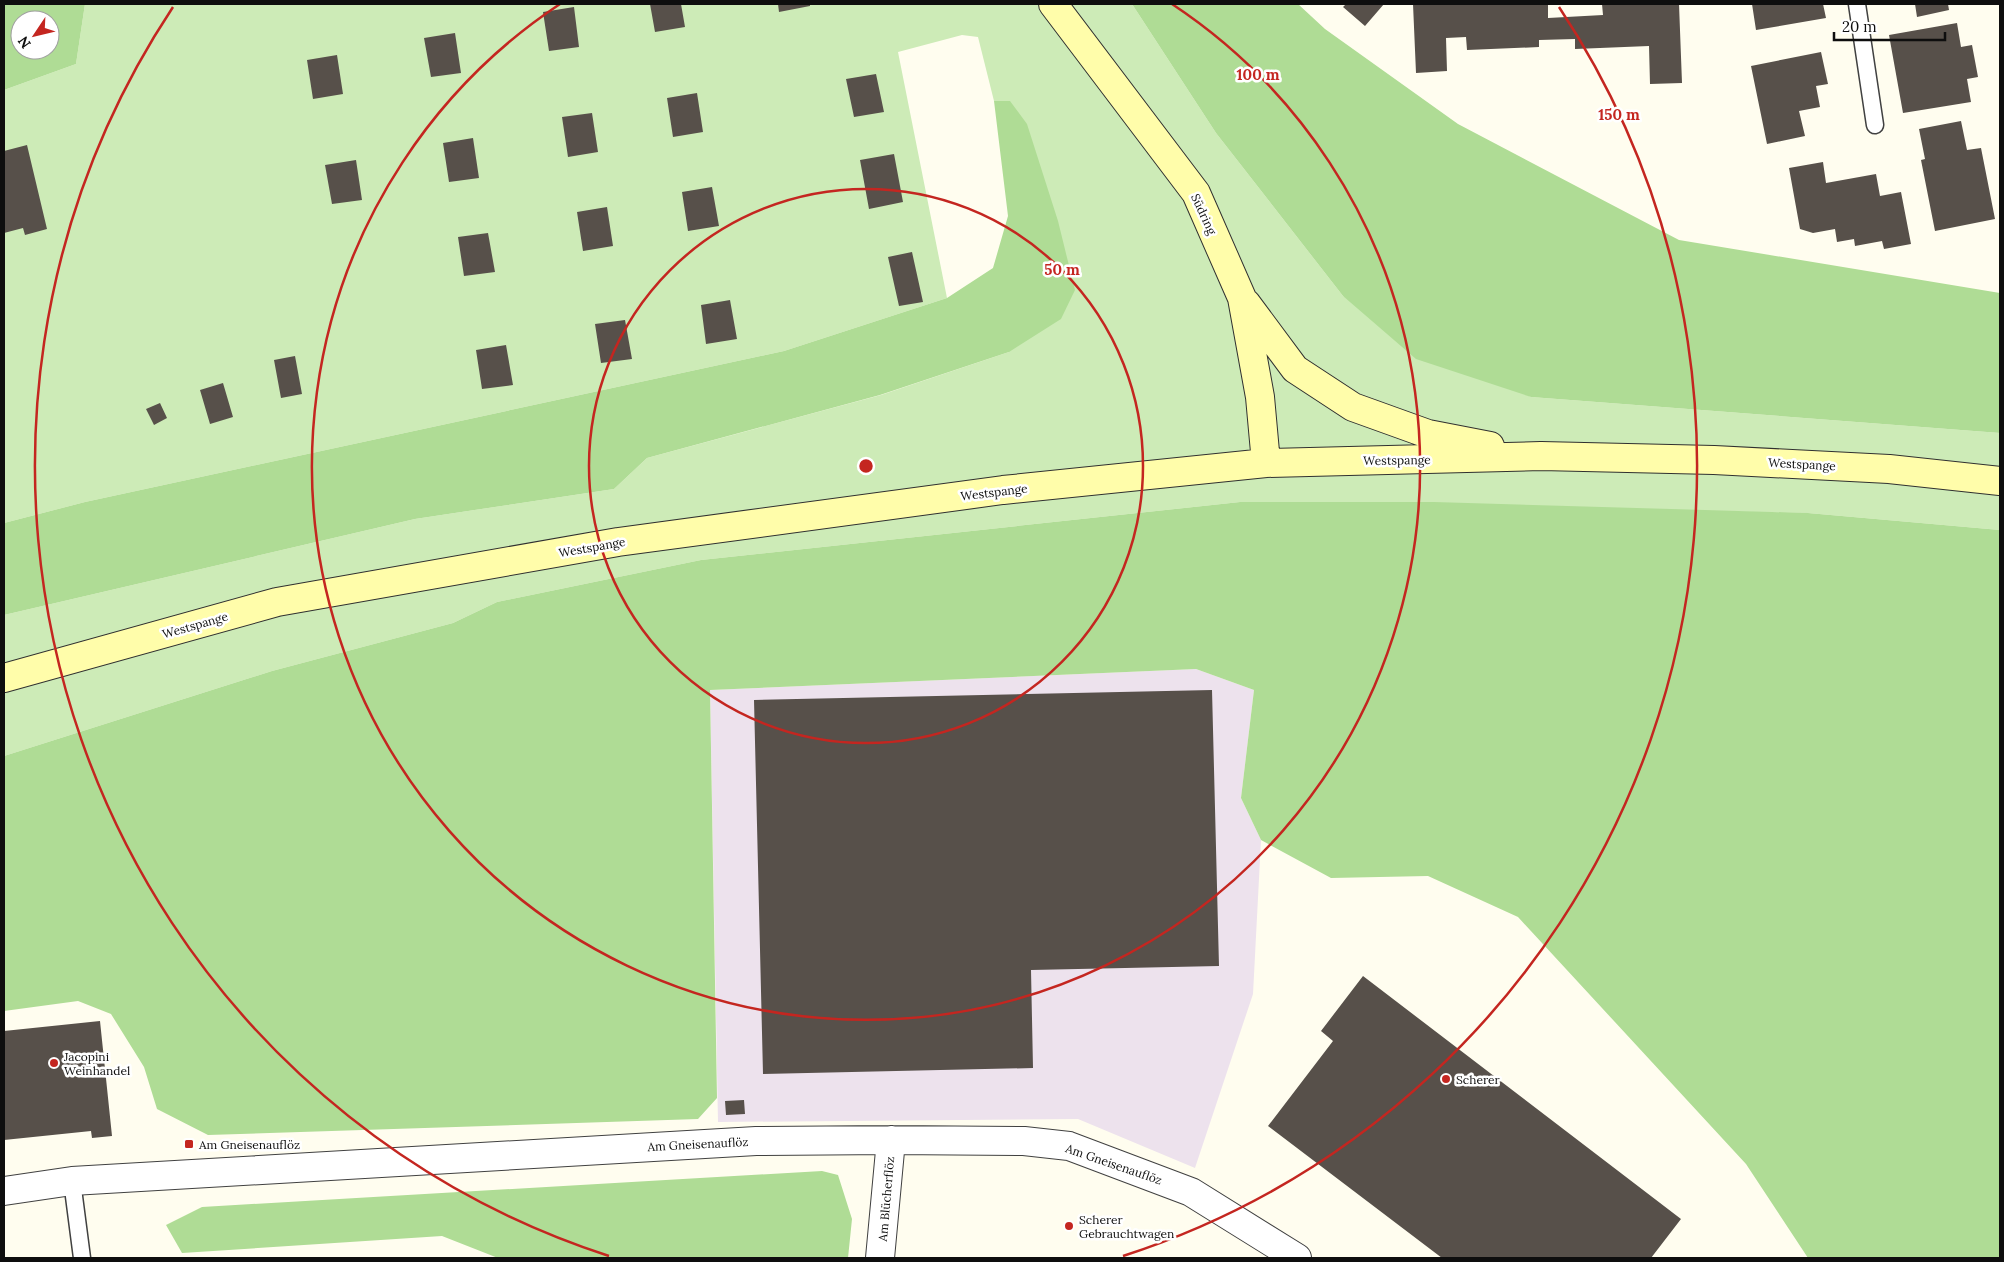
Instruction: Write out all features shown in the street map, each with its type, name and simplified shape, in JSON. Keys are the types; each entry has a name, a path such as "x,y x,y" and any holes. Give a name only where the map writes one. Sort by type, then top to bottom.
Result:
{"main road":[{"name":"Südring","path":"1053,4 1196,193 1242,298 1260,397 1266,463"},
{"path":"1242,298 1295,369 1353,408 1428,434 1541,456"},
{"name":"Westspange","path":"4,678 277,602 618,542 1003,490 1266,463 1541,456 1714,460 1889,469 2000,480"}],"street":[{"name":"Am Blücherflöz","path":"880,1258 891,1140"},
{"name":"Am Gneisenauflöz","path":"4,1191 72,1181 756,1141 1024,1141 1069,1146 1191,1192 1297,1258"}],"lane":[{"path":"1857,4 1875,125"},
{"path":"72,1181 82,1258"}],"shaded area":[{"path":"1196,669 1254,690 1241,798 1261,840 1253,994 1195,1168 1078,1119 718,1122 710,690"}],"green space":[{"path":"4,4 85,4 76,64 4,90"},
{"path":"85,4 1132,4 1216,133 1343,296 1531,397 2000,433 2000,530 1808,513 1240,502 701,560 497,602 453,623 272,671 4,756 4,615 415,519 614,489 647,458 881,395 1009,352 1010,101 994,101 978,37 962,35 898,52 947,298 784,351 85,502 4,523 4,90 76,64"},
{"path":"1132,4 1298,4 1325,29 1458,124 1679,240 2000,293 2000,433 1531,397 1416,359 1343,296 1216,133"},
{"path":"994,101 1010,101 1027,124 1058,221 1075,290 1061,319 1009,352 880,395 647,458 614,489 415,519 4,615 4,523 85,502 784,351 947,298 993,268 1008,216"},
{"path":"1240,502 1434,502 1808,513 2000,530 2000,1258 1808,1258 1746,1164 1518,917 1428,876 1331,878 1261,840 1241,798 1254,690 1196,669 710,690 717,1098 698,1119 208,1135 157,1109 144,1067 111,1014 78,1001 4,1011 4,756 272,671 453,623 497,602 701,560"},
{"path":"822,1171 838,1175 852,1219 848,1258 498,1258 442,1236 182,1253 166,1225 202,1207"}],"building":[{"path":"650,4 681,4 685,27 655,32"},
{"path":"778,4 810,4 810,6 779,12"},
{"path":"1346,4 1384,4 1365,26 1343,7"},
{"path":"1413,4 1548,4 1548,18 1603,15 1602,4 1679,4 1682,83 1650,84 1649,46 1575,49 1575,39 1539,40 1539,47 1467,50 1466,37 1446,38 1447,71 1416,73"},
{"path":"1752,4 1823,4 1826,18 1756,30"},
{"path":"1915,4 1948,4 1949,10 1917,17"},
{"path":"574,7 579,47 549,51 543,12"},
{"path":"1957,23 1961,47 1972,45 1978,77 1967,79 1971,102 1903,113 1889,35"},
{"path":"455,33 461,73 431,77 424,38"},
{"path":"1821,52 1828,84 1816,86 1820,107 1799,111 1805,136 1767,144 1751,66"},
{"path":"337,55 343,94 313,99 307,60"},
{"path":"876,74 884,112 854,117 846,79"},
{"path":"697,93 703,132 673,137 667,98"},
{"path":"592,113 598,152 568,157 562,117"},
{"path":"1961,121 1967,150 1981,148 1995,219 1935,231 1921,160 1925,159 1919,129"},
{"path":"473,138 479,178 449,182 443,143"},
{"path":"27,145 47,229 25,235 23,228 4,233 4,151"},
{"path":"894,154 903,202 869,209 860,160"},
{"path":"356,160 362,200 332,204 325,165"},
{"path":"1823,162 1826,183 1876,174 1880,196 1901,192 1911,244 1884,249 1882,241 1855,246 1854,239 1837,242 1835,229 1813,233 1800,229 1789,168"},
{"path":"712,187 719,226 688,231 682,192"},
{"path":"607,207 613,246 583,251 577,212"},
{"path":"488,233 495,272 464,276 458,237"},
{"path":"912,252 923,302 899,306 888,257"},
{"path":"730,300 737,339 706,344 701,305"},
{"path":"625,320 632,359 601,363 595,324"},
{"path":"506,345 513,385 482,389 476,350"},
{"path":"295,356 302,394 281,398 274,360"},
{"path":"223,383 233,417 210,424 200,390"},
{"path":"160,403 167,418 154,425 146,409"},
{"path":"1212,690 1219,966 1031,970 1033,1068 763,1074 754,700"},
{"path":"1363,976 1681,1219 1651,1258 1442,1258 1268,1126 1333,1041 1321,1031"},
{"name":"Jacopini Weinhandel","path":"100,1021 112,1136 92,1138 91,1131 4,1140 4,1031"},
{"path":"744,1100 745,1114 726,1115 725,1101"}],"place":[{"name":"Jacopini Weinhandel","path":"54,1063"},
{"name":"Scherer","path":"1446,1079"},
{"name":"Am Gneisenauflöz","path":"189,1144"},
{"name":"Scherer Gebrauchtwagen","path":"1069,1226"}]}
